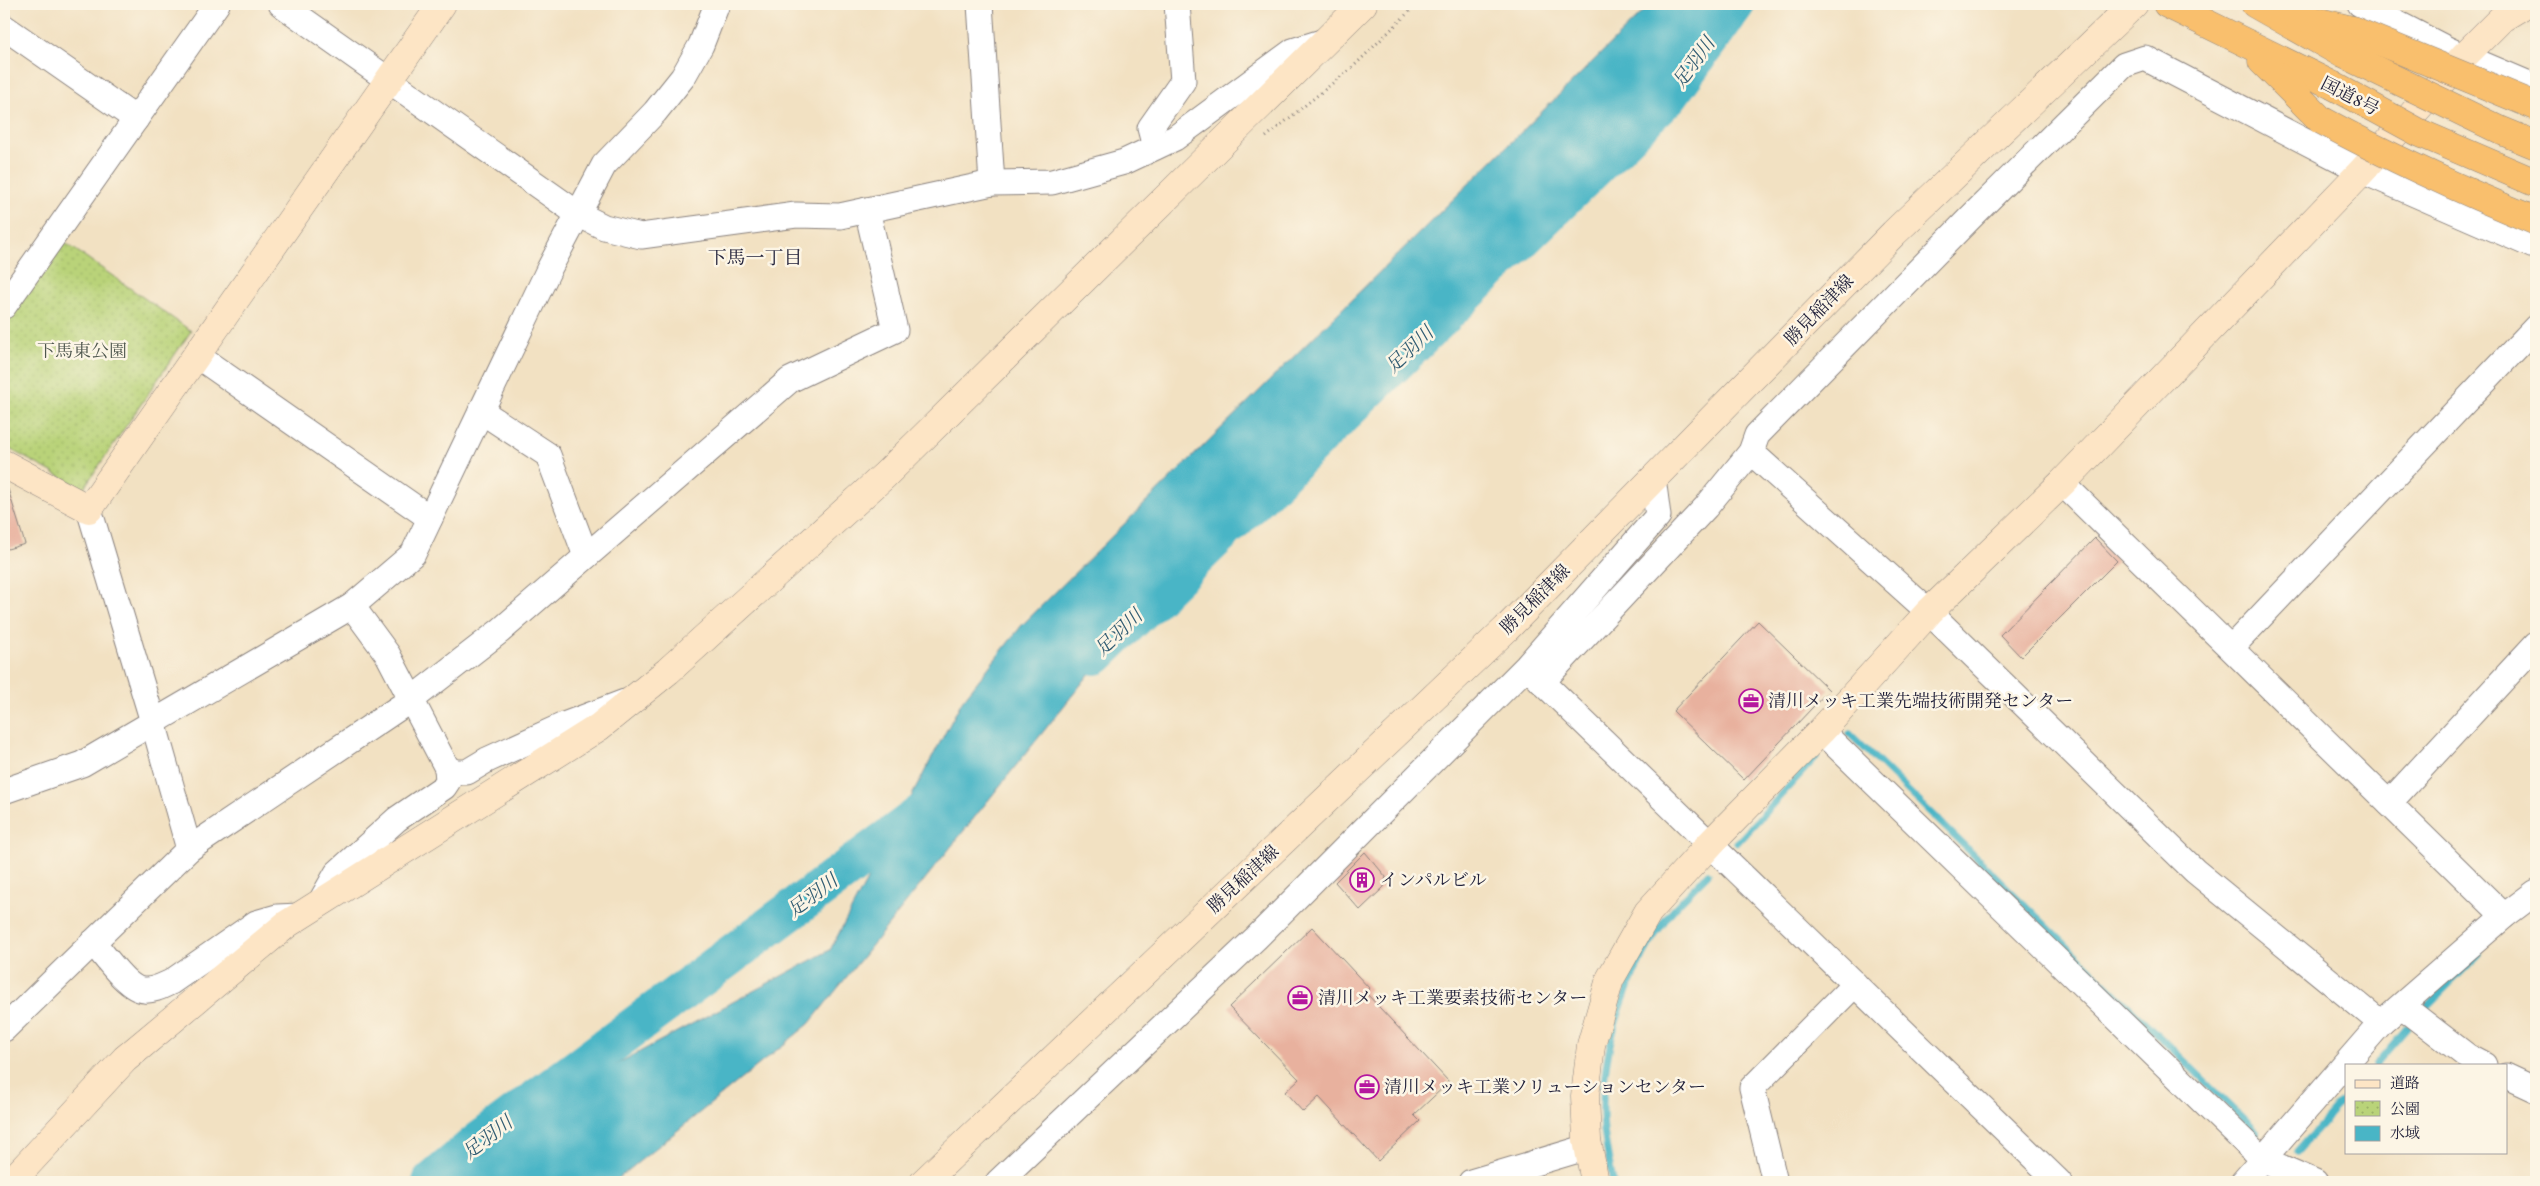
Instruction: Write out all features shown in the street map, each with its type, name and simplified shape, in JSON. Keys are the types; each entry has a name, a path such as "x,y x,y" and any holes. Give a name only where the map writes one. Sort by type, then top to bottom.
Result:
{"highway":[{"name":"国道8号","path":"2167,4 2332,86 2420,133 2536,183"},
{"name":"国道8号","path":"2257,5 2348,42 2502,131 2536,145"},
{"path":"2348,42 2536,106"},
{"path":"2247,45 2322,120 2430,175 2536,221"}],"street":[{"path":"4,306 217,4"},
{"path":"281,4 578,214 604,227 641,236 796,215 840,216 992,183 1052,182 1124,162 1175,138 1292,51 1325,41"},
{"path":"89,509 442,4"},
{"path":"4,791 82,764 352,606 413,554 549,269 604,165 655,112 683,77 701,45 716,4"},
{"path":"980,4 992,183"},
{"path":"1155,147 1150,128 1183,81 1177,4"},
{"name":"勝見稲津線","path":"924,1182 1506,629 1894,233 2134,4"},
{"path":"2360,4 2464,56 2536,87"},
{"path":"1596,1182 1588,1147 1585,1096 1591,1045 1610,979 1648,912 1710,844 1821,731 1929,612 2062,483 2362,171 2464,56 2502,18 2524,4"},
{"path":"11,1182 125,1059 299,916 599,727 668,671 884,476 1359,6"},
{"path":"4,27 136,119"},
{"path":"998,1182 1534,674 1706,507 1751,452 1757,435 2124,66 2145,58 2362,171 2536,247"},
{"path":"4,1029 189,849 412,699 500,631 790,380 895,330 867,210"},
{"path":"2231,648 2536,327"},
{"path":"196,355 430,518"},
{"path":"481,411 548,455 586,556"},
{"path":"1751,452 1929,612 2195,871 2381,1023"},
{"path":"4,464 89,509 189,849"},
{"path":"1534,674 1658,516 1653,478"},
{"path":"2062,483 2504,916"},
{"path":"321,901 337,873 397,819 444,787 448,781 447,768 388,655 352,606"},
{"path":"2389,803 2536,644"},
{"path":"1534,674 2059,1182"},
{"path":"447,768 455,772 467,772 487,760 564,725 634,698"},
{"path":"1821,731 2262,1159 2315,1182"},
{"path":"2345,1064 2381,1023 2504,916 2536,892"},
{"path":"93,942 132,987 150,990 171,982 256,923 276,917 299,916"},
{"path":"1775,1182 1752,1088 1855,984"},
{"path":"2402,1006 2467,1056 2482,1064"},
{"path":"2243,1182 2345,1064"},
{"path":"2508,1077 2536,1090"},
{"path":"1471,1182 1588,1147"}],"path":[{"path":"1265,138 1355,65 1417,4"}],"green space":[{"name":"下馬東公園","path":"60,239 191,331 83,489 4,446 4,319"}],"water":[{"path":"1651,4 1759,4 1136,616 809,1024 614,1182 412,1182 499,1127 830,950 962,701 1022,625"}],"building":[{"path":"4,489 8,489 25,544 4,550"},
{"path":"2095,538 2117,561 2021,657 2000,635"},
{"name":"清川メッキ工業先端技術開発センター","path":"1758,621 1829,690 1744,780 1673,711"},
{"name":"インパルビル","path":"1365,852 1386,877 1384,887 1360,910 1335,882"},
{"path":"1312,927 1370,989 1366,993 1449,1082 1414,1115 1420,1121 1378,1161 1319,1097 1303,1112 1285,1092 1299,1079 1229,1007"}],"waterway":[{"name":"足羽川","path":"1096,655 1668,96 1735,4"},
{"path":"1850,734 2257,1132"},
{"path":"1737,843 1816,757"},
{"name":"足羽川","path":"432,1182 480,1141 932,806"},
{"path":"1613,1182 1604,1130 1603,1102 1605,1073 1619,1014 1629,985 1657,933 1673,910 1708,874"},
{"path":"2425,1008 2479,954"},
{"path":"2376,1064 2407,1028"},
{"path":"2297,1152 2345,1098"}],"place":[{"name":"清川メッキ工業先端技術開発センター","path":"1751,701"},
{"name":"インパルビル","path":"1362,880"},
{"name":"清川メッキ工業要素技術センター","path":"1300,998"},
{"name":"清川メッキ工業ソリューションセンター","path":"1367,1087"}],"district":[{"name":"下馬一丁目","path":"755,257"}]}
